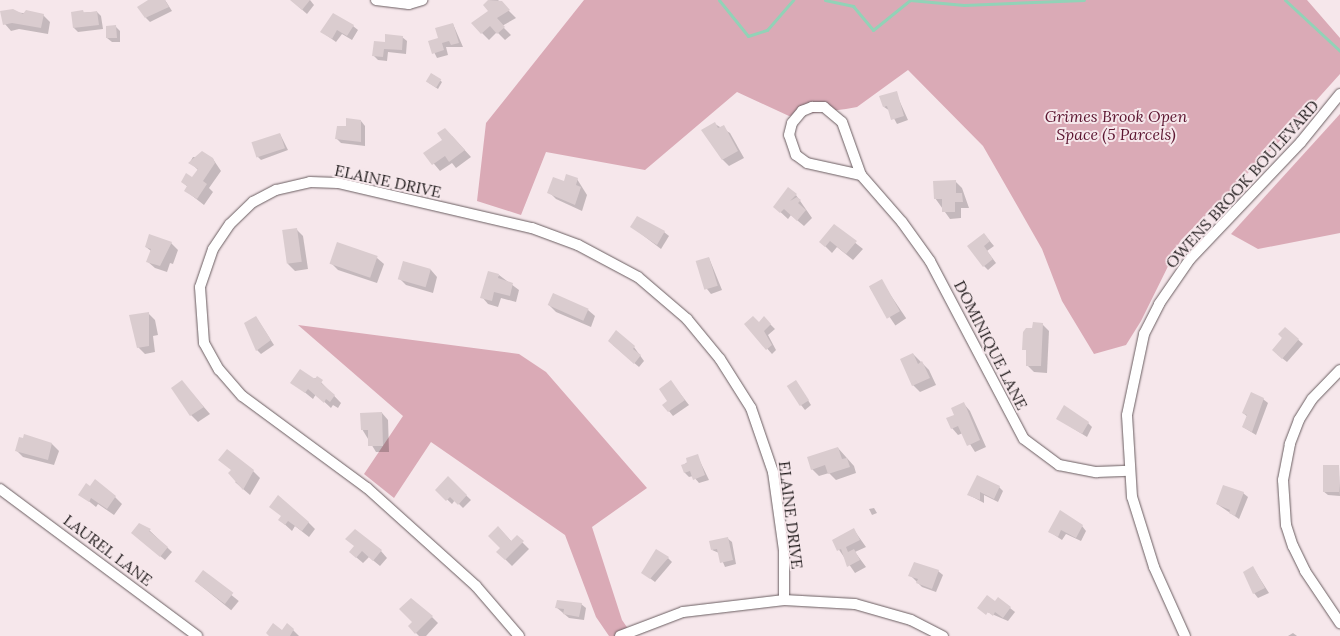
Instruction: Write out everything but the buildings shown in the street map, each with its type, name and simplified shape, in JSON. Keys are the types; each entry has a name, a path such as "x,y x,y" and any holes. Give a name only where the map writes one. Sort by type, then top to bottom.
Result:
{"street":[{"path":"376,0 409,4 422,0"},
{"name":"OWENS BROOK BOULEVARD","path":"1185,636 1154,566 1132,497 1129,471 1128,415 1144,334 1159,304 1190,259 1301,142 1340,94"},
{"name":"DOMINIQUE LANE","path":"860,175 807,163 796,155 789,135 792,123 802,111 812,107 824,107 835,113 842,122 860,175 902,222 930,261 1024,439 1059,465 1096,472 1129,471"},
{"name":"ELAINE DRIVE","path":"519,636 476,586 374,495 242,396 218,370 204,342 199,314 200,287 213,249 230,224 254,202 276,190 310,182 338,183 532,228 578,245 638,277 687,319 720,359 751,408 773,472 784,550 784,600"},
{"path":"1340,370 1312,398 1299,420 1290,444 1283,480 1286,525 1293,546 1305,572 1340,623"},
{"name":"LAUREL LANE","path":"0,489 197,636"},
{"path":"620,636 683,612 784,600 854,604 911,620 943,636"}],"green space":[{"name":"Grimes Brook Open Space (5 Parcels)","path":"584,0 1307,0 1340,38 1340,74 1276,145 1181,240 1141,321 1126,345 1094,354 1062,301 1042,249 983,146 908,70 857,107 846,109 789,116 737,92 645,170 546,152 521,215 477,201 486,123"},
{"path":"1340,114 1340,233 1258,249 1231,234"},
{"path":"298,325 519,354 546,372 647,488 592,527 622,620 633,636 609,636 596,617 565,535 431,442 394,498 364,474 403,416"}],"waterway":[{"path":"719,0 748,36 767,30 793,0"},
{"path":"825,0 853,6 873,30 910,0"},
{"path":"910,0 964,5 1084,0"},
{"path":"1285,0 1340,51"}]}
